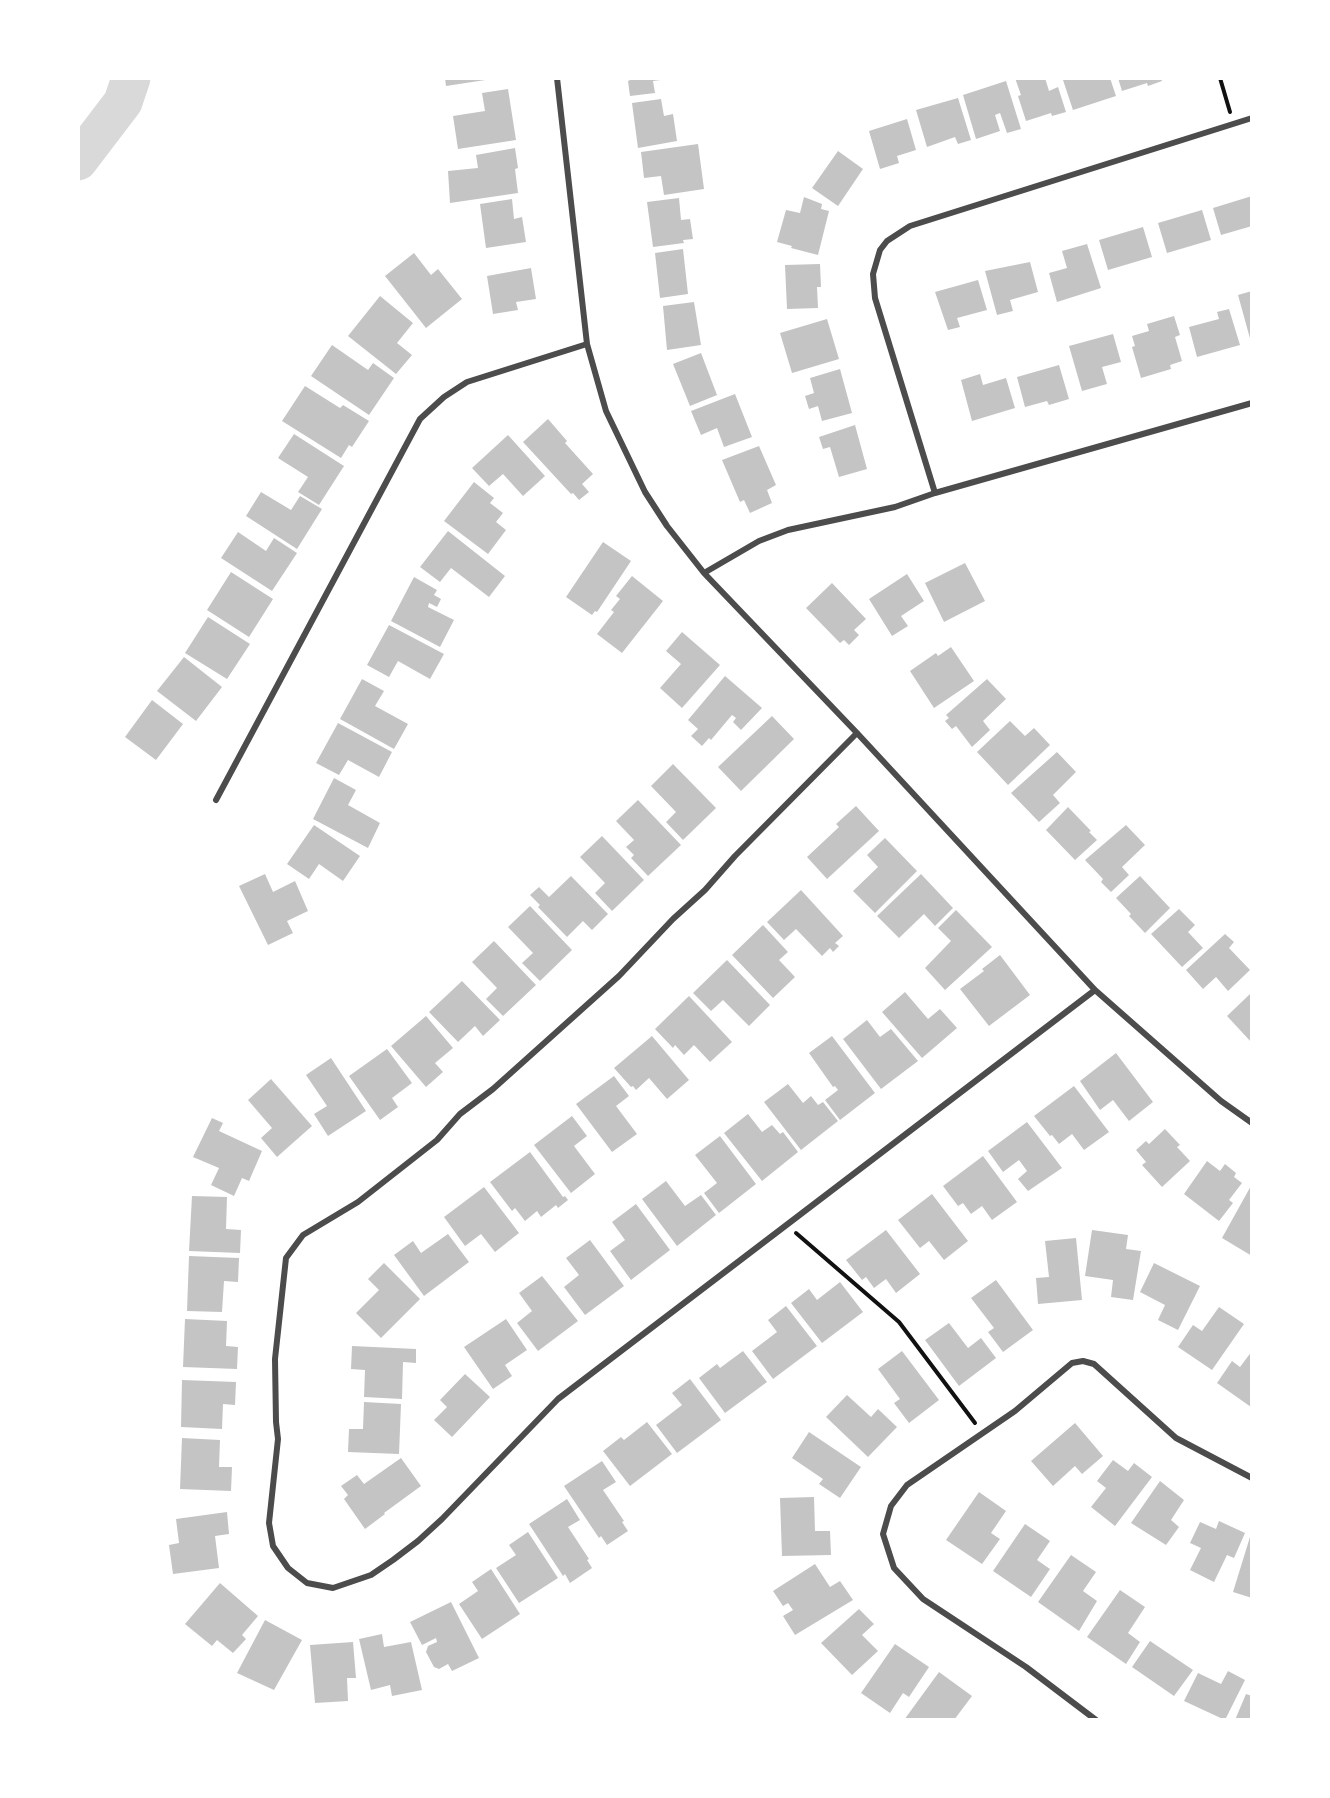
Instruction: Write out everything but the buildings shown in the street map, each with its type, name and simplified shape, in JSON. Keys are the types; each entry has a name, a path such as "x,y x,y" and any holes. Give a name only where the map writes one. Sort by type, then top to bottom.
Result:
{"street":[{"path":"556,78 587,344 606,411 645,492 667,526 704,573 1095,990 1221,1101 1252,1123"},
{"path":"935,493 875,298 873,273 880,250 887,241 910,226 1252,118"},
{"path":"216,800 420,418 444,396 467,382 587,344"},
{"path":"704,573 759,541 788,530 895,507 935,493 1252,403"},
{"path":"857,734 619,976 501,1082 460,1114 437,1140 358,1202 303,1235 286,1258 275,1359 278,1439 268,1522 273,1546 288,1568 307,1583 333,1588 370,1575 393,1560 442,1519 558,1399 1095,990"},
{"path":"1096,1720 1026,1667 923,1599 894,1568 883,1534 891,1506 907,1485 1015,1412 1072,1364 1083,1361 1094,1364 1176,1438 1252,1478"}],"path":[{"path":"1220,78 1234,124"},
{"path":"787,1224 899,1322 982,1433"}],"waterway":[{"path":"78,161 123,102 131,78"}]}
